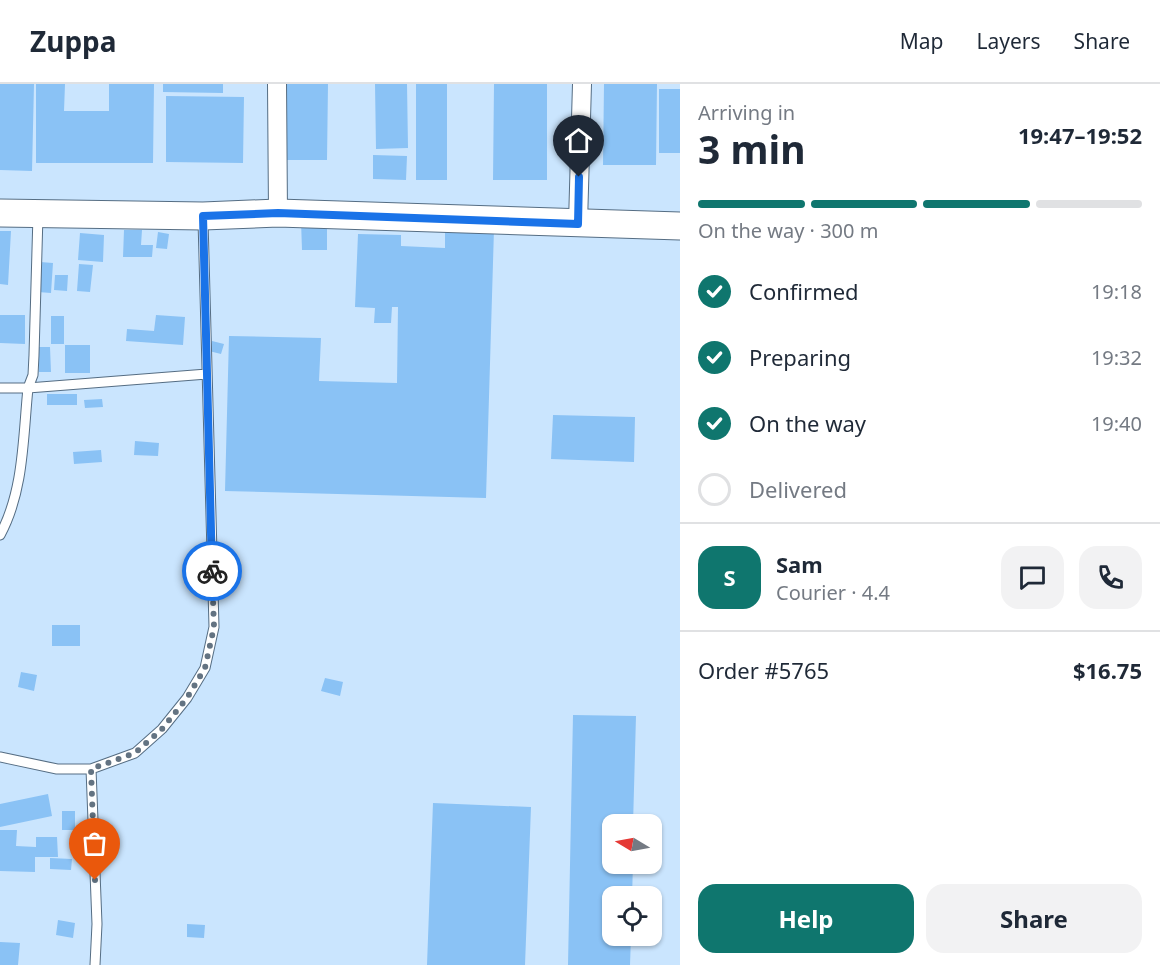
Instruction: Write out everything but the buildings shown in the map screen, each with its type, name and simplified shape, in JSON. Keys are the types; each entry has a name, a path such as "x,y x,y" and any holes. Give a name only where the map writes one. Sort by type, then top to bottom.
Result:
{"street":[{"path":"277,84 278,213"},
{"path":"578,224 582,84"},
{"path":"0,213 203,216 278,213 680,226"}],"lane":[{"path":"0,535 10,515 19,484 28,388 33,375 38,214"},
{"path":"0,757 57,769 91,769 135,753 162,729 187,698 205,668 214,627 203,216"},
{"path":"0,388 28,388 207,374"},
{"path":"91,769 97,924 95,965"}],"way so far":[{"path":"95,880 91,769 135,753 162,729 187,698 205,668 214,627 212,571"}],"route":[{"path":"212,571 203,216 278,213 578,224 579,177"}]}
